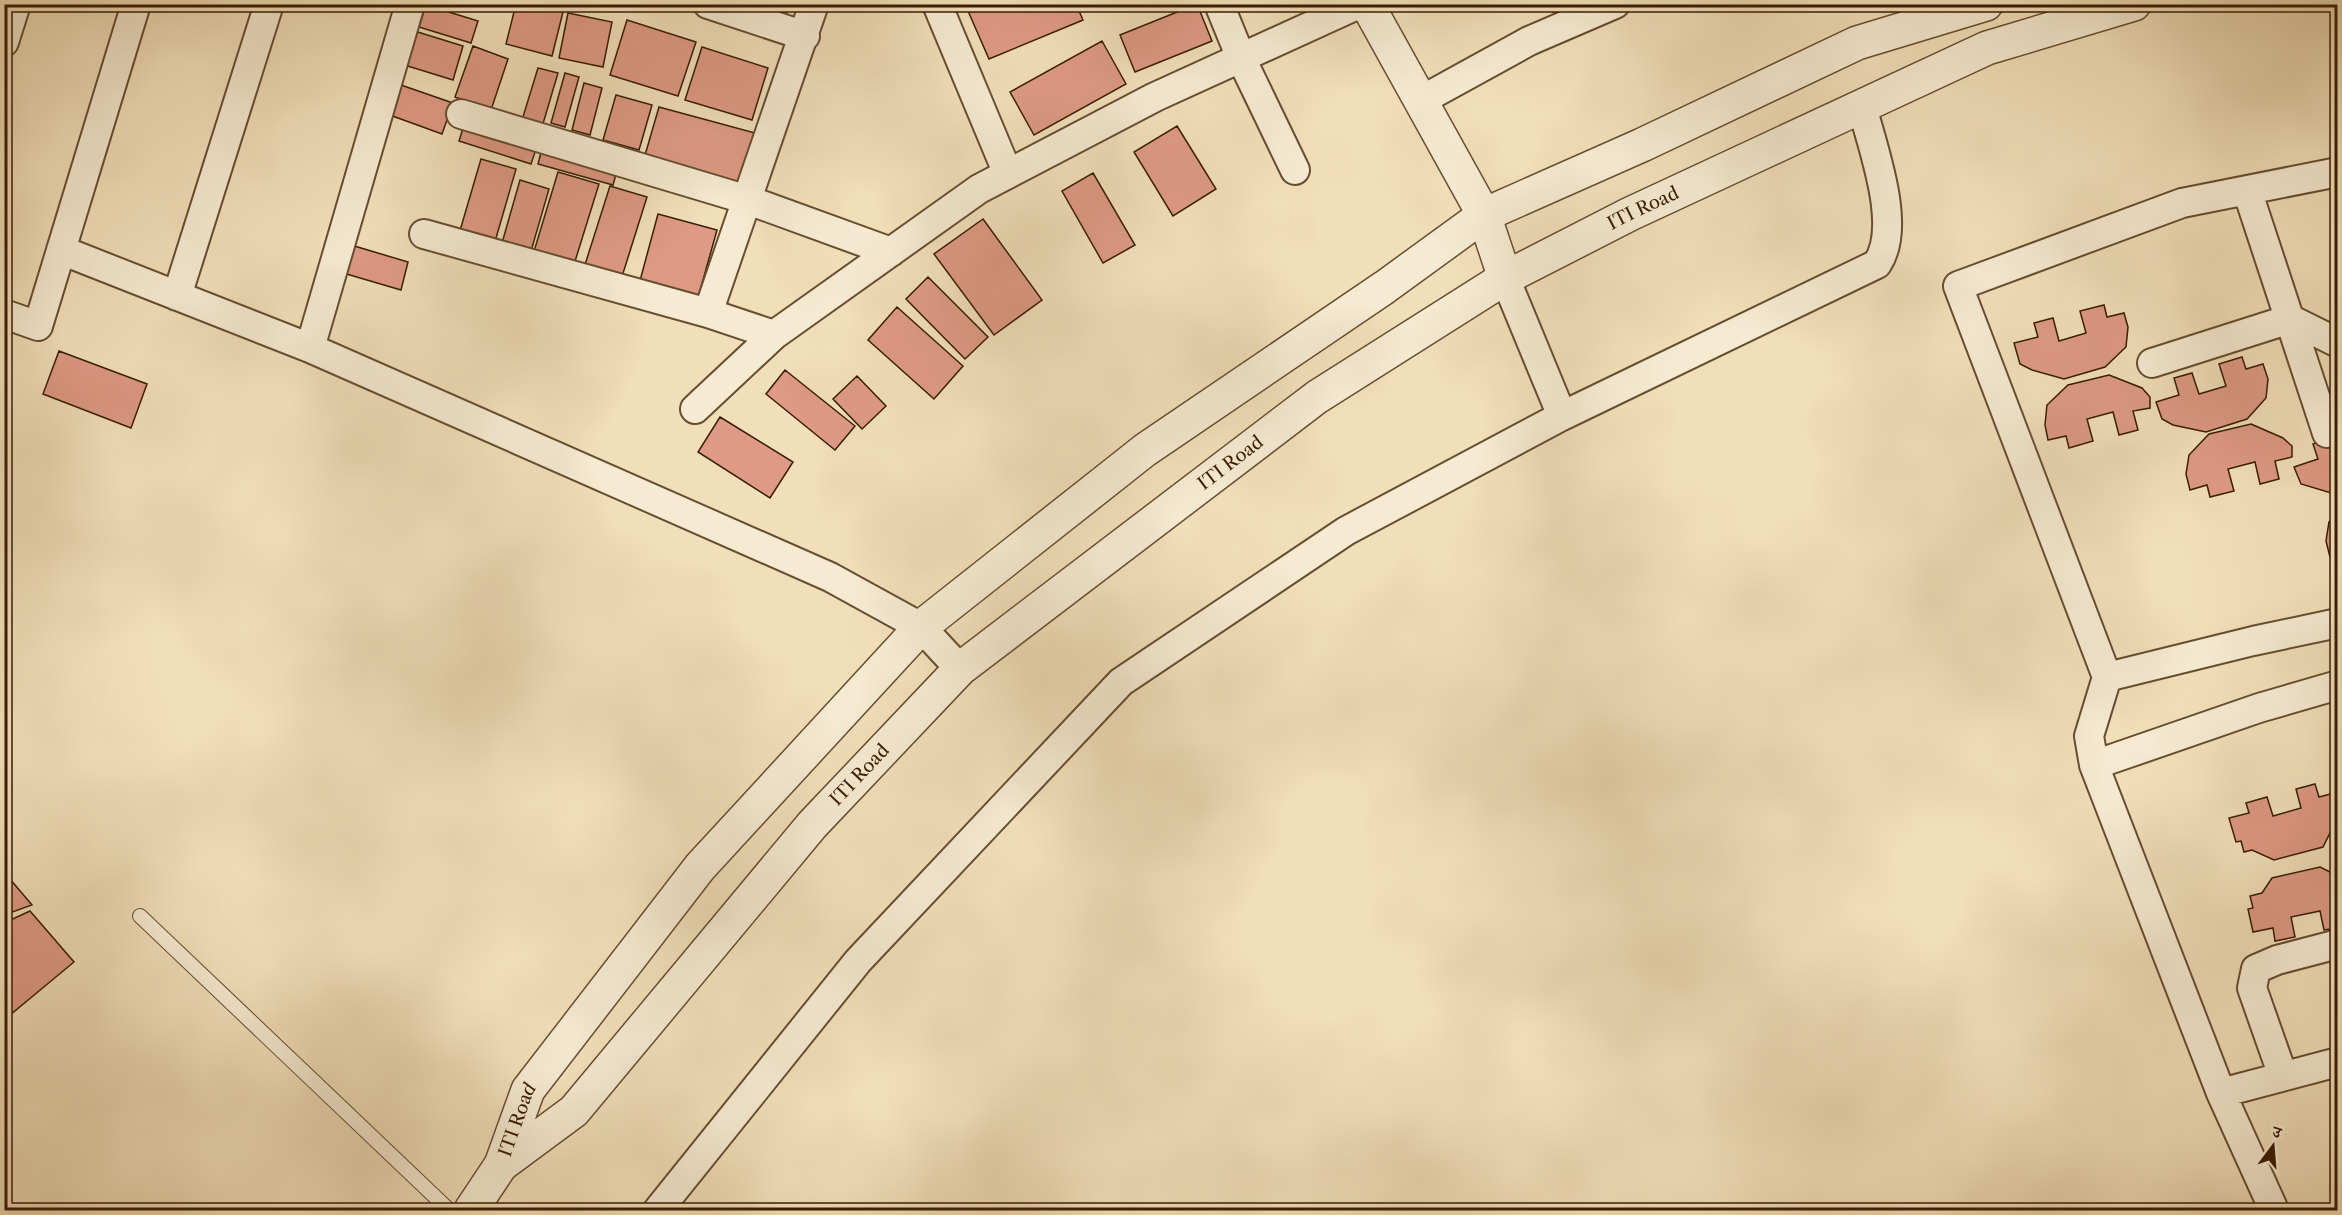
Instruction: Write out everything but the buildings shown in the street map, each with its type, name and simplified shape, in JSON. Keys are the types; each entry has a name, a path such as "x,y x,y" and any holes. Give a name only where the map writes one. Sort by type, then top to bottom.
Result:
{"street":[{"path":"4,42 16,4"},
{"path":"4,314 38,326 136,4"},
{"path":"177,296 269,4"},
{"path":"310,348 410,4"},
{"path":"708,4 805,36"},
{"path":"708,313 805,36 814,4"},
{"path":"937,4 1008,174"},
{"path":"1220,4 1241,58 1295,170"},
{"path":"695,409 774,335 980,189 1155,97 1359,4"},
{"path":"1368,4 1484,215 1505,278 1562,416"},
{"path":"1420,101 1529,41 1615,4"},
{"name":"ITI Road","path":"471,1210 501,1165 528,1090 700,867 921,627 1145,450 1385,287 1484,215 1642,145 1857,43 1986,4"},
{"name":"ITI Road","path":"501,1165 574,1111 812,825 960,669 1317,397 1505,278 1630,214 1987,48 2134,4"},
{"path":"658,1210 858,961 1121,682 1346,531 1562,416 1877,264 1884,254 1888,215 1862,106"},
{"path":"461,114 748,200 891,252"},
{"path":"2274,1210 2221,1093 2094,765 2089,736 2108,676 1958,286 2182,203 2337,172"},
{"path":"2247,190 2327,433"},
{"path":"424,234 708,313 774,335"},
{"path":"61,250 310,348 830,577 921,627 960,669"},
{"path":"2152,363 2290,319 2337,343"},
{"path":"2108,676 2337,623"},
{"path":"2094,765 2259,708 2337,685"},
{"path":"2283,1076 2252,988 2256,969 2277,960 2337,944"},
{"path":"2221,1093 2337,1062"}],"lane":[{"path":"140,916 448,1210"}]}
